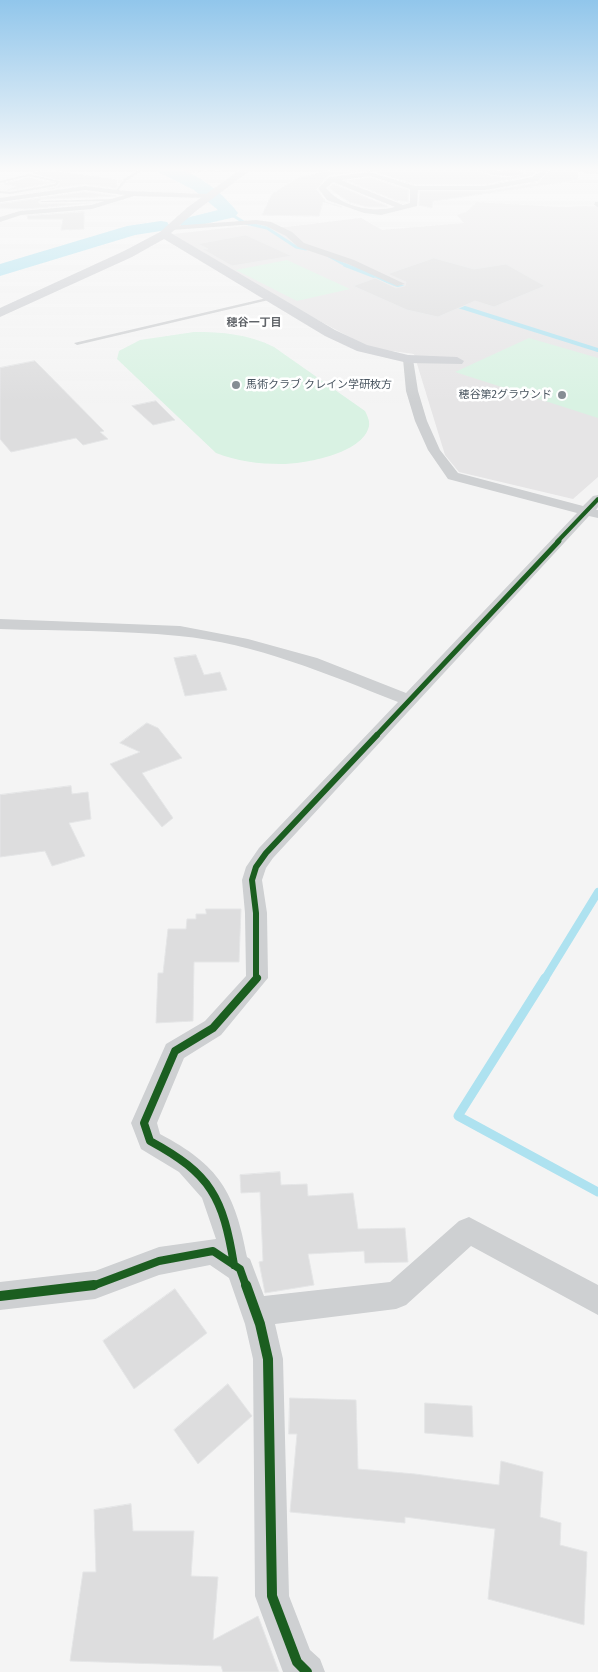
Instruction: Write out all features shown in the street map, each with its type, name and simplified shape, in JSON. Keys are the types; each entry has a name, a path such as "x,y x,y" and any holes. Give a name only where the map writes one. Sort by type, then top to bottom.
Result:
{"street":[{"path":"0,313 140,247"},
{"path":"192,247 271,298 330,333 362,348 408,359 458,361"},
{"path":"309,247 351,262 400,284"},
{"path":"408,359 409,378 418,418 438,459 453,476 592,513"},
{"path":"234,1265 228,1228 220,1204 210,1184 192,1165 150,1141 144,1123 175,1051 213,1028 257,978 256,913 252,880 256,867 266,853 409,700 592,513 598,499"},
{"path":"0,624 180,631 248,644 310,662 409,700"},
{"path":"255,1312 396,1296 469,1230 598,1301"},
{"path":"0,1296 95,1285 159,1261 213,1251 240,1269 255,1312 268,1360 272,1596 297,1662 308,1672"}],"lane":[{"path":"77,342 271,298"}],"shaded area":[{"path":"194,247 598,247 598,477 573,499 459,472 445,455 414,354 370,348 288,304"}],"green space":[{"path":"287,260 350,289 297,301 236,270"},
{"name":"馬術クラブ クレイン学研枚方","path":"194,332 235,335 255,339 274,347 365,411 369,426 364,436 356,444 331,456 291,464 248,462 216,453 117,359 119,351 140,340"},
{"name":"穂谷第2グラウンド","path":"529,338 598,358 598,418 455,372"}],"building":[{"path":"204,247 272,247 292,256 232,266 202,249 208,249"},
{"path":"434,258 474,269 506,264 545,286 494,307 475,301 438,317 407,310 353,286 375,278 396,288 405,286 406,282 388,274"},
{"path":"35,361 104,431 100,432 108,439 83,445 76,438 11,452 0,439 0,368"},
{"path":"156,401 175,420 153,425 132,406"},
{"path":"196,655 204,675 220,672 227,690 185,696 174,658"},
{"path":"147,723 158,728 182,758 142,773 173,818 162,827 110,764 140,752 120,743"},
{"path":"71,786 72,794 88,792 91,819 69,823 85,856 52,866 45,851 0,857 0,795"},
{"path":"206,909 241,909 239,962 194,962 193,1021 156,1023 158,973 163,973 168,929 186,929 187,919 196,919 196,914 206,914"},
{"path":"280,1172 281,1185 307,1184 308,1196 353,1193 358,1229 405,1228 408,1262 365,1263 364,1251 308,1254 314,1285 265,1293 259,1262 263,1261 260,1192 241,1193 240,1175"},
{"path":"175,1289 207,1333 134,1389 103,1341"},
{"path":"228,1384 252,1416 198,1464 174,1430"},
{"path":"290,1398 356,1400 358,1469 499,1485 501,1461 543,1472 540,1517 561,1523 560,1545 587,1552 584,1625 488,1599 495,1529 405,1517 405,1523 290,1512 297,1434 289,1434"},
{"path":"425,1403 472,1406 473,1437 425,1433"},
{"path":"131,1504 133,1531 194,1531 191,1576 218,1577 213,1640 258,1616 279,1672 223,1672 221,1666 70,1661 83,1572 96,1572 94,1510"}],"waterway":[{"path":"0,270 76,247"},
{"path":"296,247 306,249"},
{"path":"329,256 346,265"},
{"path":"346,265 410,290"},
{"path":"452,304 598,350"},
{"path":"544,980 598,892"},
{"path":"545,978 458,1116 598,1192"}],"cycle path":[{"path":"234,1265 226,1222 220,1204 212,1190 202,1176 188,1164 150,1141 144,1123 175,1051 213,1028 257,978 256,913 252,880 256,867 266,853 598,499"},
{"path":"0,1296 95,1285 159,1261 213,1251 240,1269 260,1324 268,1359 272,1596 297,1662 307,1672"}],"place":[{"name":"馬術クラブ クレイン学研枚方","path":"236,385"},
{"name":"穂谷第2グラウンド","path":"562,395"}],"district":[{"name":"穂谷一丁目","path":"254,323"}]}
